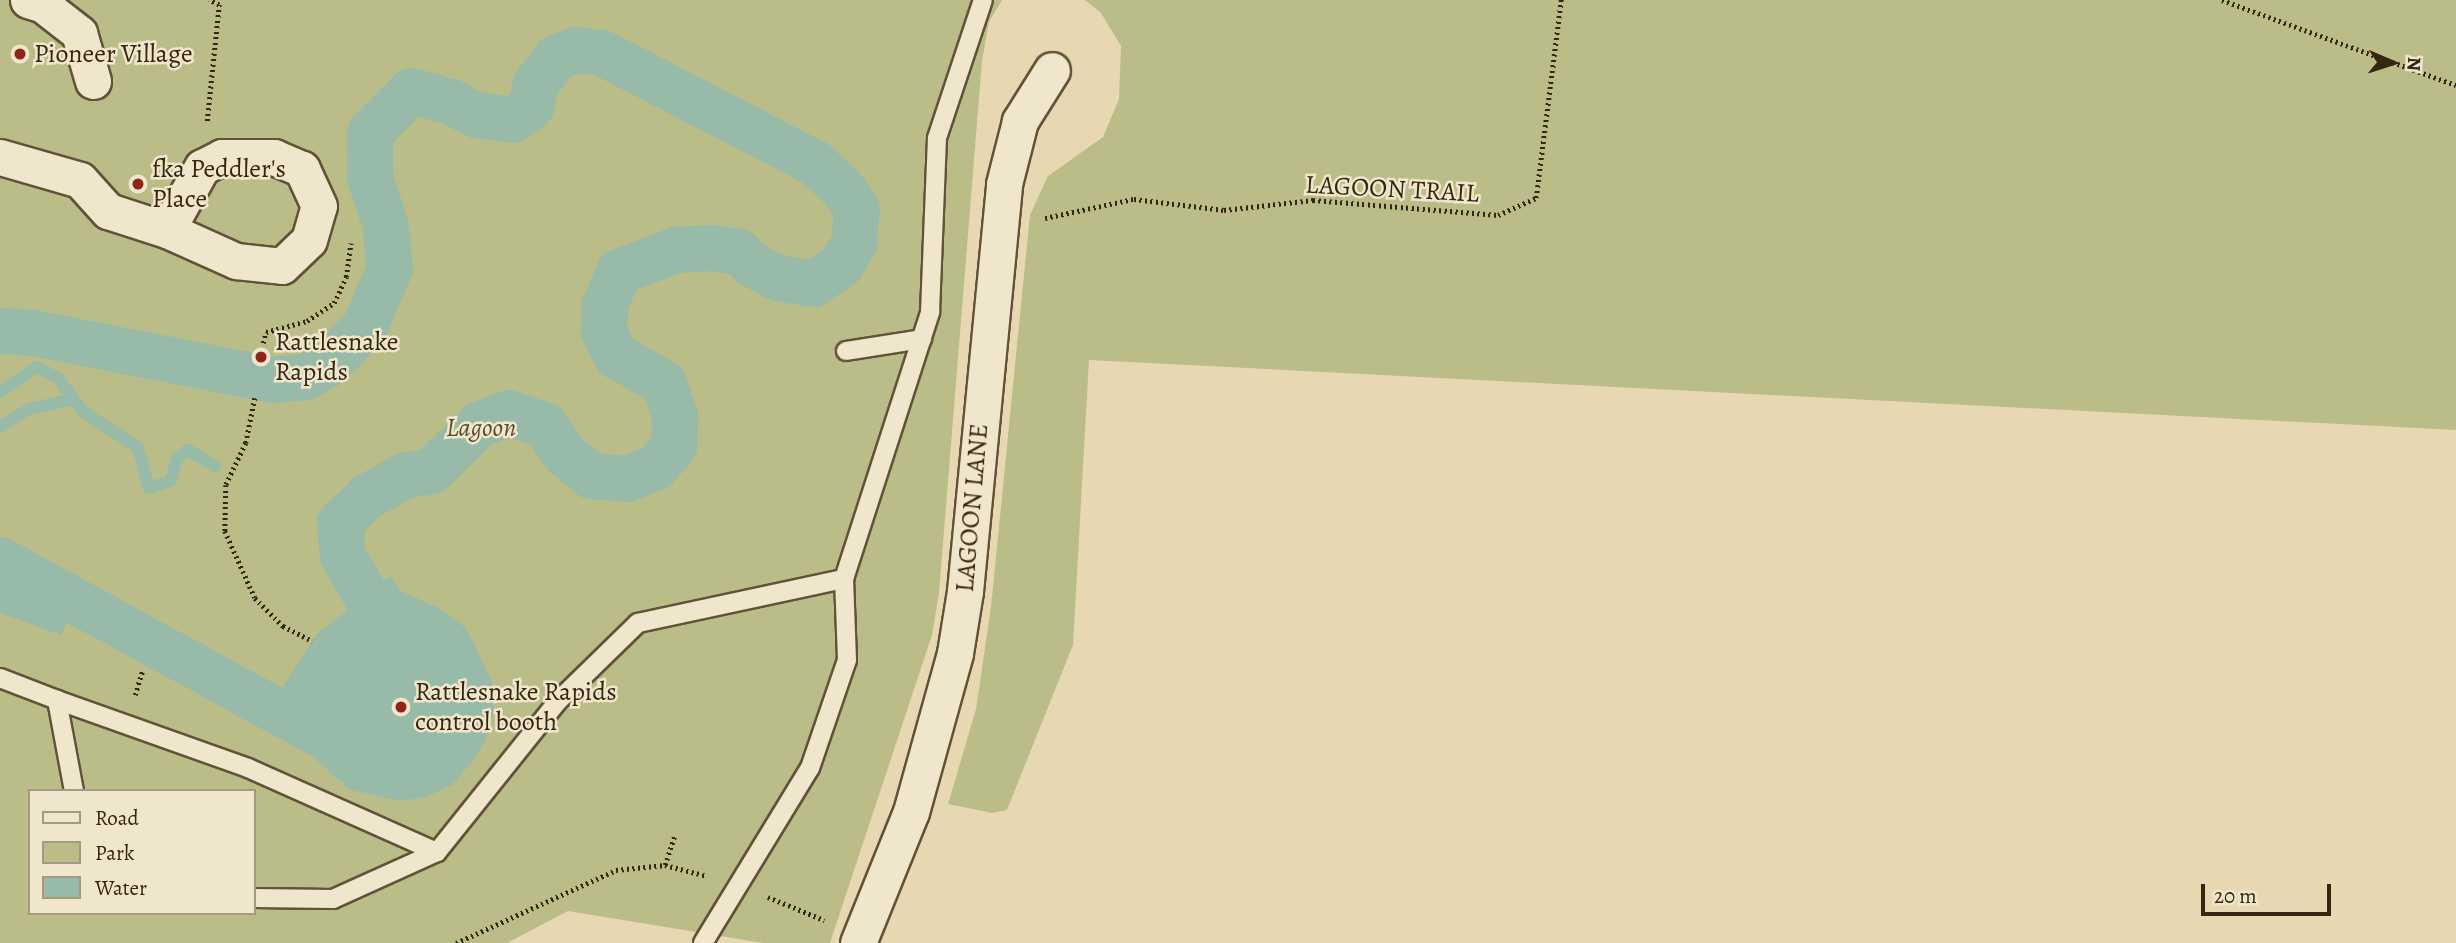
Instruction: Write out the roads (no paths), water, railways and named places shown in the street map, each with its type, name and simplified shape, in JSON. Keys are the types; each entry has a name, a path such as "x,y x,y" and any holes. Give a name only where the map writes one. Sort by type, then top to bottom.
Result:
{"street":[{"path":"28,0 63,17 79,33 93,80"},
{"name":"LAGOON LANE","path":"860,939 911,812 955,653 965,591 1004,184 1020,121 1052,70"},
{"path":"2,162 80,180 108,211 167,229 236,261 282,266 309,240 319,206 302,169 274,157 222,157 202,167 167,229"}],"lane":[{"path":"703,943 810,768 847,660 844,579 930,312 937,138 983,0"},
{"path":"846,351 922,339"},
{"path":"256,898 333,899 437,852 557,702 638,623 844,579"},
{"path":"0,678 248,768 437,852"},
{"path":"57,700 74,789"}],"water":[{"path":"0,576 70,615 61,635 0,613"},
{"path":"390,576 401,591 441,609 466,628 493,684 494,710 485,741 471,763 452,785 427,797 400,801 351,790 315,759 321,746 264,716 317,634"}],"waterway":[{"name":"Rattlesnake Rapids","path":"0,331 33,333 273,380 306,377 330,363 365,327 390,268 385,223 370,178 370,133 412,91 451,102 477,115 512,120 531,107 536,84 557,57 576,50 602,53 815,163 843,189 857,209 854,244 840,266 813,284 778,278 754,266 739,252 713,248 676,250 619,272 605,305 604,332 616,356 664,383 675,416 674,447 655,468 628,479 591,476 565,454 545,425 509,413 480,424 432,471 404,476 367,497 340,523 343,556 376,613 412,630"},
{"path":"0,392 37,367 58,378 73,399"},
{"path":"0,427 29,409 73,399 84,412 138,448 149,488 171,481 176,460 188,450 215,466"},
{"name":"Rattlesnake Rapids","path":"0,560 324,737"}],"place":[{"name":"Pioneer Village","path":"20,54"},
{"name":"fka Peddler's Place","path":"138,184"},
{"name":"Rattlesnake Rapids","path":"261,357"},
{"name":"Rattlesnake Rapids control booth","path":"401,707"}],"park label":[{"name":"Lagoon","path":"481,428"}]}
